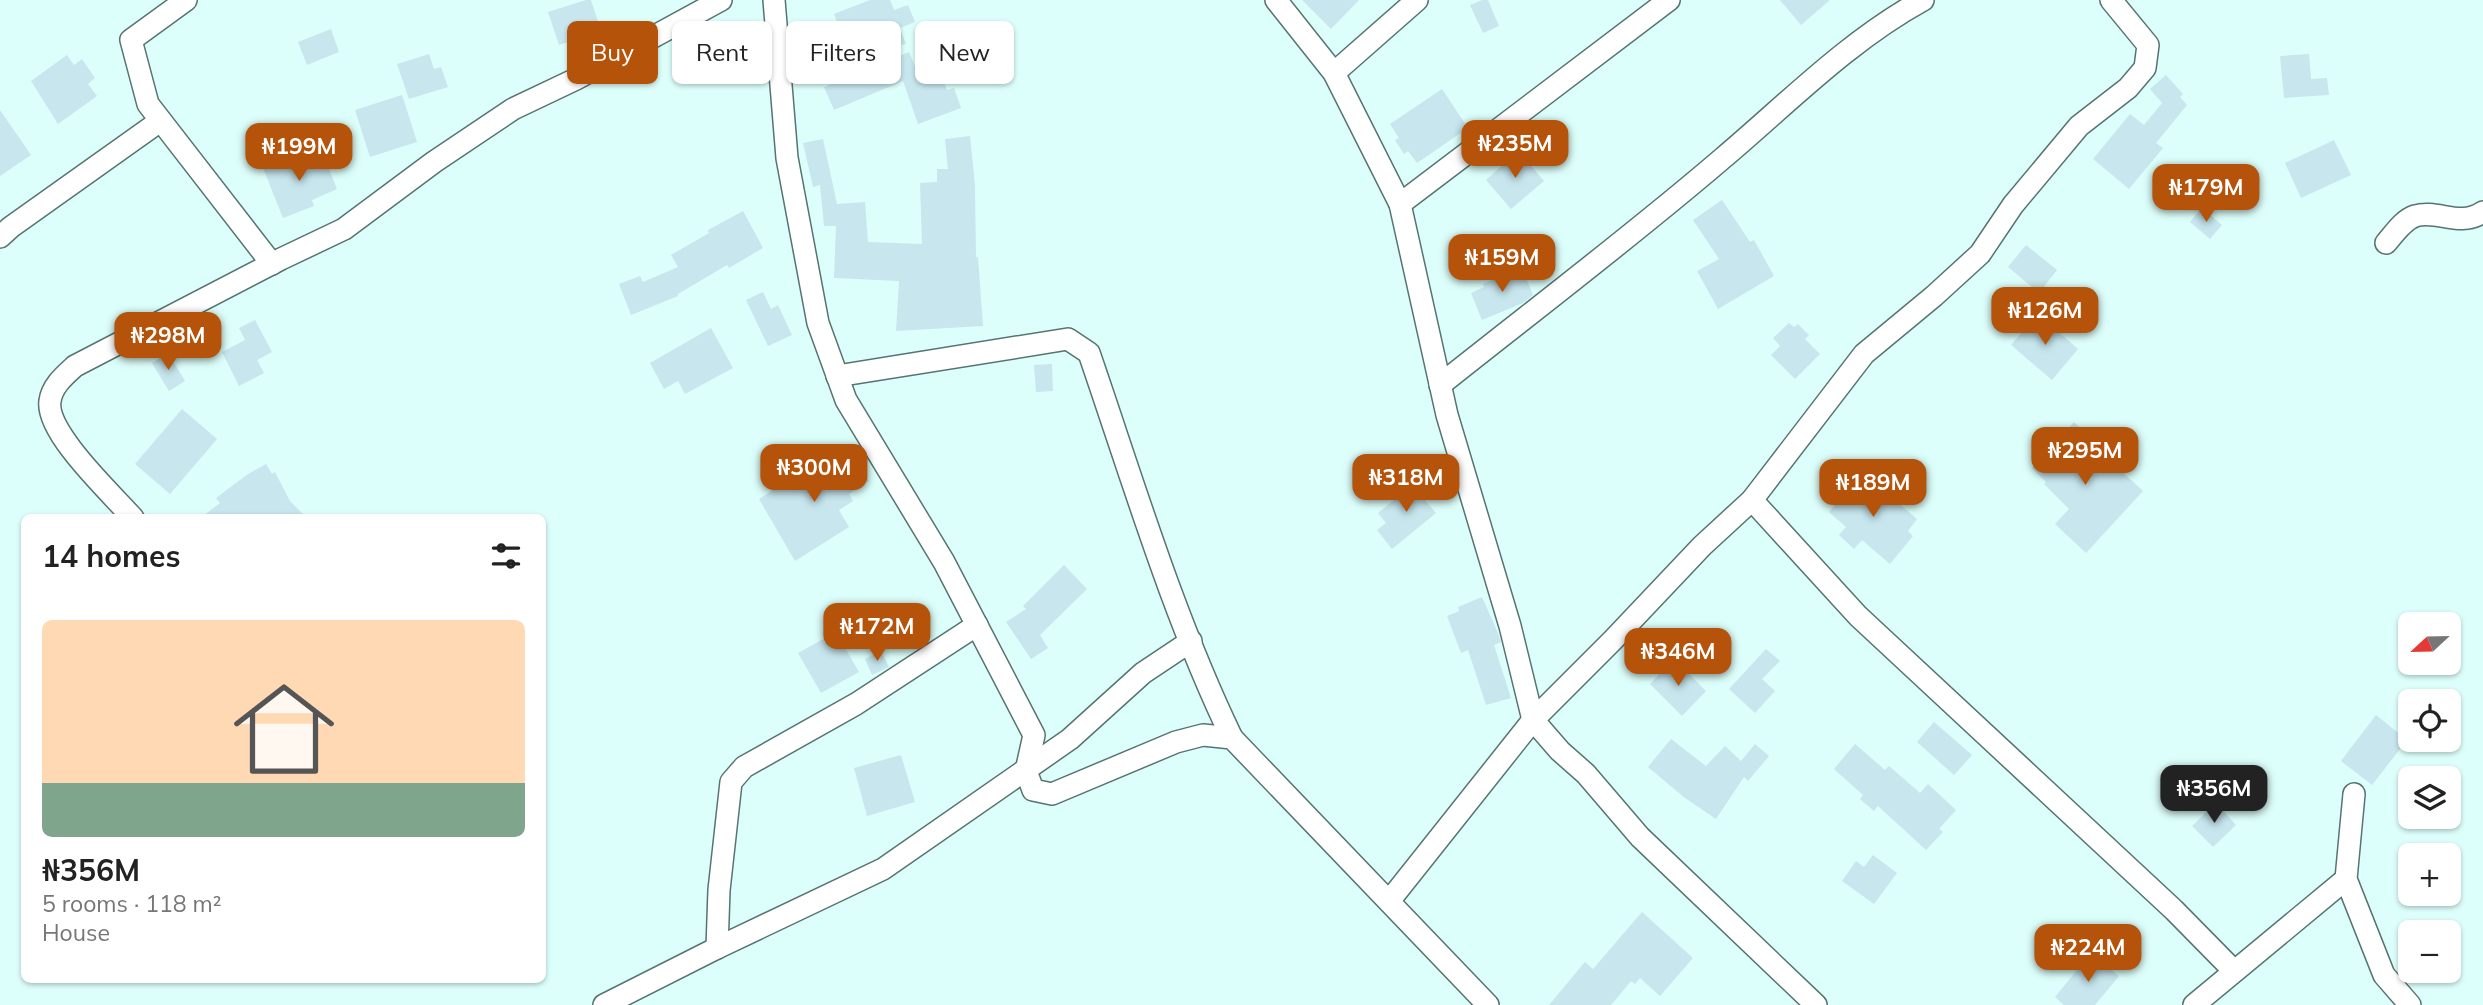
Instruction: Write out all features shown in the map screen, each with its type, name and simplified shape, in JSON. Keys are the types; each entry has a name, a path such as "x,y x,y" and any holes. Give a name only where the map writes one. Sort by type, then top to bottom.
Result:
{"street":[{"path":"186,0 131,40 148,104 272,264"},
{"path":"129,514 61,437 51,419 50,401 56,385 75,366 344,229 434,162 513,109 576,79 721,0"},
{"path":"774,0 788,158 818,323 846,400 944,562 1034,734 1026,771 1033,790 1052,794 1176,742 1203,735 1232,738"},
{"path":"1276,0 1334,73 1399,204 1447,415 1510,626 1533,719 1560,751 1586,774 1640,837 1816,1005"},
{"path":"1334,73 1417,0"},
{"path":"1399,204 1669,0"},
{"path":"1440,385 1721,159 1879,26 1923,0"},
{"path":"1390,900 1533,719 1702,546 1752,500 1864,354 1980,254 2013,205 2079,126 2128,88 2145,68 2148,45 2111,0"},
{"path":"0,237 160,121"},
{"path":"2386,243 2404,223 2415,216 2433,215 2450,219 2466,218 2483,212"},
{"path":"837,376 1068,339 1089,353 1150,531 1212,695 1232,738 1488,1005"},
{"path":"1752,500 1858,616 2174,910 2234,971"},
{"path":"717,948 719,890 731,782 744,767 856,704 977,625"},
{"path":"604,1005 883,869 1070,739 1143,673 1191,641"},
{"path":"2354,794 2346,878 2384,975 2410,1005"},
{"path":"2194,1005 2346,878"}],"building":[{"path":"591,0 598,21 567,21 567,42 559,45 548,12"},
{"path":"870,0 890,0 894,10 908,5 915,22 901,28 901,21 837,21 834,14"},
{"path":"1302,0 1359,0 1331,29"},
{"path":"1488,0 1499,26 1483,33 1470,5"},
{"path":"1780,0 1830,0 1801,25"},
{"path":"331,29 339,52 307,65 298,42"},
{"path":"901,31 906,44 901,45"},
{"path":"909,52 915,67 915,84 945,84 947,90 954,88 961,108 918,124 903,81 901,82 901,55"},
{"path":"429,54 434,69 441,67 448,87 409,99 397,64"},
{"path":"2309,54 2311,79 2327,78 2329,95 2284,98 2280,56"},
{"path":"67,55 74,65 82,59 95,78 88,84 97,96 58,124 31,81"},
{"path":"2166,75 2183,94 2180,97 2187,105 2156,143 2163,148 2129,189 2093,159 2130,114 2144,125 2162,103 2150,89"},
{"path":"831,84 896,84 834,110 824,87"},
{"path":"1442,89 1468,128 1417,163 1408,151 1404,154 1395,140 1399,138 1390,124"},
{"path":"402,95 417,142 370,157 355,110"},
{"path":"0,110 31,155 0,176"},
{"path":"970,136 975,185 976,257 983,326 896,331 899,281 834,278 836,226 824,226 820,185 813,187 803,143 823,139 837,204 865,202 868,242 922,244 920,183 937,182 937,169 948,169 945,139"},
{"path":"2334,140 2351,175 2301,198 2285,163"},
{"path":"1518,151 1544,181 1511,209 1486,180"},
{"path":"314,152 318,162 325,159 337,189 312,200 314,206 283,218 263,168 295,155 296,159"},
{"path":"1722,200 1750,242 1754,240 1774,276 1718,309 1697,271 1719,259 1693,220"},
{"path":"2202,208 2222,225 2210,239 2190,222"},
{"path":"743,211 763,248 729,268 727,265 678,296 631,315 619,284 640,276 643,282 678,267 671,255"},
{"path":"2026,245 2057,270 2039,293 2008,267"},
{"path":"1522,268 1533,295 1523,303 1482,320 1471,293 1484,287 1483,284"},
{"path":"763,292 771,309 778,305 792,335 768,346 746,300"},
{"path":"2038,314 2078,349 2052,380 2011,345"},
{"path":"255,320 272,352 257,360 264,373 239,386 222,352 245,340 239,328"},
{"path":"1789,323 1794,327 1798,324 1809,335 1805,339 1820,354 1795,379 1771,355 1780,346 1773,338"},
{"path":"711,328 733,368 685,394 678,381 664,389 650,363"},
{"path":"168,353 185,381 169,391 152,363"},
{"path":"1052,364 1053,391 1036,392 1034,365"},
{"path":"182,409 217,439 170,494 135,464"},
{"path":"2074,422 2092,439 2090,442 2143,491 2086,553 2055,524 2069,509 2032,468"},
{"path":"830,454 838,466 854,457 869,481 849,494 853,501 839,510 849,527 795,561 759,499"},
{"path":"266,464 272,474 275,472 290,501 303,514 205,514 220,503 216,498"},
{"path":"1862,472 1917,519 1908,531 1913,536 1890,564 1862,540 1854,549 1839,535 1846,527 1829,512"},
{"path":"1420,479 1431,492 1423,498 1436,513 1392,549 1377,530 1386,523 1378,513"},
{"path":"1064,565 1087,589 1040,635 1048,648 1031,659 1006,622 1026,609 1023,606"},
{"path":"1482,597 1501,642 1494,645 1511,698 1486,705 1468,650 1461,653 1447,616 1459,611 1458,607"},
{"path":"836,632 859,672 821,693 798,653"},
{"path":"1766,649 1780,661 1762,679 1775,691 1755,713 1729,689"},
{"path":"881,651 889,667 872,675 865,659"},
{"path":"1674,659 1706,691 1682,716 1650,684"},
{"path":"2376,715 2398,733 2398,752 2372,785 2341,761"},
{"path":"1934,722 1972,755 1954,775 1917,742"},
{"path":"1671,739 1706,766 1725,746 1741,761 1755,744 1769,756 1748,781 1744,777 1716,819 1685,798 1648,767"},
{"path":"1855,744 1885,770 1889,766 1920,793 1928,784 1956,810 1939,829 1943,832 1926,850 1878,806 1874,811 1860,799 1863,795 1834,769"},
{"path":"901,755 915,802 867,816 854,768"},
{"path":"2216,803 2236,825 2213,847 2192,826"},
{"path":"1873,855 1897,873 1874,904 1842,881 1856,861 1864,867"},
{"path":"1642,912 1693,958 1660,996 1640,978 1635,984 1631,981 1611,1005 1549,1005 1585,962 1593,969"},
{"path":"2091,953 2119,976 2095,1005 2064,1005 2055,997"}]}
